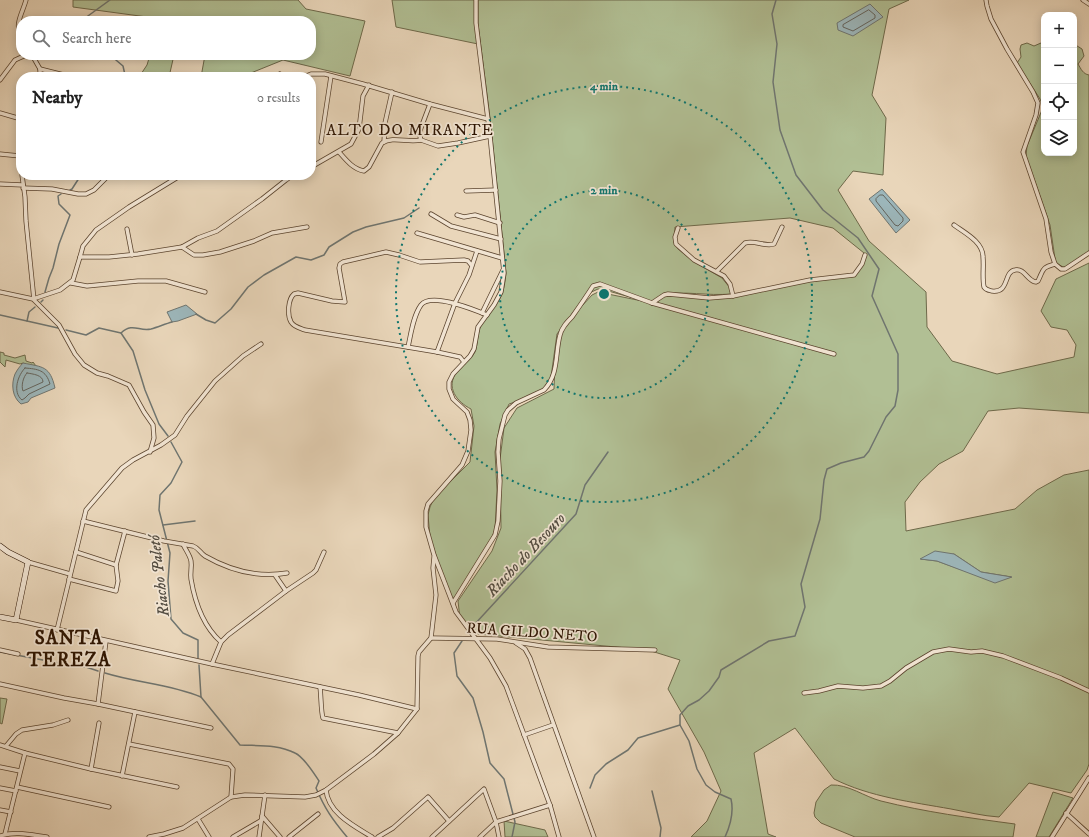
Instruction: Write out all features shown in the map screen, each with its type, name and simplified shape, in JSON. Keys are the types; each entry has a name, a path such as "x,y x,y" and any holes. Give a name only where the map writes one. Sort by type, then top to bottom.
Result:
{"street":[{"path":"21,16 26,0"},
{"path":"476,0 476,23 500,223 504,269 501,292 494,305 478,327 474,349 452,374 449,382 449,389 453,399 469,416 471,425 469,441 466,458 462,465 433,497 426,511 426,527 434,556 460,618 477,639 502,677 550,805 559,837"},
{"path":"986,0 986,6 991,19 1038,103 1036,115 1023,152 1046,219 1051,252 1055,264 1061,269 1065,270 1089,253"},
{"path":"1083,0 1089,4"},
{"path":"0,80 16,60"},
{"path":"35,60 40,69 52,72"},
{"path":"316,73 369,85 430,104 488,119"},
{"path":"321,142 331,76"},
{"path":"316,164 351,144 359,129 362,96 369,85"},
{"path":"384,142 385,123 392,92"},
{"path":"421,140 419,133 430,104"},
{"path":"0,113 16,118"},
{"path":"339,152 352,166 364,171 369,167 382,143 391,140 421,140 438,146 490,136"},
{"path":"0,154 16,156"},
{"path":"22,180 34,299 59,325 75,354 84,366 97,373 129,385 153,425 154,438 150,452"},
{"path":"0,184 86,194 94,190 105,180"},
{"path":"0,292 34,299 51,294 71,283 75,276 83,246 96,230 129,207 173,180"},
{"path":"80,257 132,255 182,247 198,238 217,231 286,180"},
{"path":"466,191 496,190"},
{"path":"430,214 451,226 501,239"},
{"path":"457,214 464,217 475,215 500,223"},
{"path":"954,225 978,243 982,248 984,257 983,283 986,289 995,291 1003,288 1008,277 1015,270 1023,272 1030,280 1036,282 1040,278 1044,268 1055,264"},
{"path":"182,247 194,255 203,256 244,245 272,233 307,227"},
{"path":"717,271 745,243 751,242 770,245 774,244 782,227"},
{"path":"678,228 675,237 676,244 694,260 717,271 728,280 733,296"},
{"path":"127,229 132,255"},
{"path":"417,233 502,258"},
{"path":"437,352 477,250"},
{"path":"464,362 460,358 408,346 298,328 291,322 290,318 291,298 294,294 298,293 332,301 345,302 339,268 340,264 382,253 399,255 420,262 464,260 468,261 472,266"},
{"path":"652,303 668,294 709,298 733,296 810,280 854,275 862,264 865,255"},
{"path":"482,313 504,269"},
{"path":"71,283 87,286 138,281 166,281 205,292"},
{"path":"453,604 495,535 498,521 500,481 498,452 499,439 502,424 508,410 516,403 544,390 548,386 555,369 559,338 562,329 593,286 600,284 652,303 834,354"},
{"path":"408,346 417,316 424,302 434,301 455,303 487,315"},
{"path":"57,630 86,510 122,468 133,460 150,452 175,435 187,416 215,381 243,356 261,344"},
{"path":"83,521 164,541 197,547 204,556 236,570 255,575 275,575 287,573"},
{"path":"69,579 116,591 118,581 116,565 125,531"},
{"path":"183,544 191,559 191,579 197,606 208,629 221,642"},
{"path":"0,546 8,552 28,562 70,574"},
{"path":"76,552 116,565"},
{"path":"212,664 221,642 286,591 313,573 316,570 324,552"},
{"path":"149,837 183,828 231,797 265,795 305,797 318,794 326,790 374,754 398,733 417,709 418,656 419,652 431,638 436,595 433,568 434,556"},
{"path":"16,620 28,562"},
{"path":"275,575 286,591"},
{"path":"0,617 417,709"},
{"name":"RUA GILDO NETO","path":"431,638 497,639 548,648 655,650"},
{"path":"98,704 106,640"},
{"path":"514,642 527,651 594,837"},
{"path":"804,693 819,691 836,686 863,688 881,686 890,681 906,668 933,652 948,649 971,652 982,651 999,655 1061,678 1089,691"},
{"path":"0,650 18,654"},
{"path":"0,684 211,728"},
{"path":"320,687 322,705 321,714 323,718 398,733"},
{"path":"122,776 135,712"},
{"path":"6,746 16,734 22,730 48,726 68,720"},
{"path":"91,769 99,723"},
{"path":"524,735 553,725"},
{"path":"129,744 229,764 233,769 231,797"},
{"path":"0,745 25,753 91,769 177,786"},
{"path":"5,834 25,753"},
{"path":"0,767 20,771"},
{"path":"1052,837 1089,778"},
{"path":"0,788 16,789 109,807"},
{"path":"432,837 484,789 496,822 499,837"},
{"path":"326,790 328,800 337,812 355,827 372,837"},
{"path":"259,837 265,795"},
{"path":"378,837 393,828 428,797 449,821"},
{"path":"480,837 496,822 550,805"},
{"path":"0,810 11,812"},
{"path":"1066,813 1089,834"},
{"path":"289,837 318,814"},
{"path":"233,837 262,818"},
{"path":"262,818 280,837"},
{"path":"198,819 210,837"},
{"path":"0,836 5,834 21,833 47,837"}],"green space":[{"path":"73,0 298,0 306,9 365,21 350,76 283,60 316,60 316,16 140,16 73,7"},
{"path":"392,0 475,0 478,44 396,27"},
{"path":"478,0 909,0 889,9 872,95 886,118 883,175 853,171 838,190 869,241 926,292 927,327 952,361 997,374 1074,357 1076,345 1067,330 1051,327 1041,311 1056,279 1089,263 1089,413 1019,408 988,411 963,451 939,464 920,482 905,502 906,531 1015,509 1037,490 1064,475 1089,470 1089,764 1087,770 1071,793 1029,783 999,817 981,815 877,795 834,779 795,728 754,753 768,834 776,837 691,837 707,821 721,791 704,752 668,689 680,660 648,650 478,634 460,619 458,601 492,551 501,528 500,459 504,428 517,408 554,389 555,361 561,329 592,295 598,292 647,302 598,289 587,294 557,334 551,377 543,389 524,399 509,404 500,424 495,452 497,490 495,530 490,541 455,598 452,598 430,537 428,515 434,498 470,462 474,426 471,409 461,402 454,394 452,383 457,372 475,352 480,328 486,317 501,297 506,273 490,118 478,24","holes":["790,218 833,228 864,253 862,263 854,274 770,288 733,296 664,296 656,303 663,294 731,294 730,288 722,278 693,261 678,249 674,242 675,227","954,554 981,572 1011,577 965,571 937,561 921,559"]},
{"path":"1027,43 1034,46 1041,43 1041,102 1017,63 1021,57 1021,45"},
{"path":"1077,46 1082,49 1084,56 1078,64 1084,72 1089,75 1089,252 1067,267 1063,267 1056,263 1050,225 1026,156 1027,146 1041,112 1041,156 1077,156"},
{"path":"148,60 173,60 170,72 142,72"},
{"path":"204,60 283,60 253,72 202,72"},
{"path":"0,352 4,353 4,355 15,358 25,355 26,361 33,362 36,366 6,360 5,367 0,362"},
{"path":"0,698 7,699 2,724 0,723"},
{"path":"831,785 844,787 881,801 898,805 1015,824 1013,837 855,837 821,823 815,817 814,813 816,802 824,790"},
{"path":"1053,792 1073,798 1049,837 1036,837"},
{"path":"504,821 545,830 548,837 505,837"}],"water":[{"path":"870,4 883,17 853,36 838,30 837,23"},
{"path":"882,189 910,220 896,233 869,199"},
{"path":"186,305 197,314 172,322 167,312"},
{"path":"23,363 41,367 48,371 51,375 55,388 21,404 14,394 13,382 15,374"},
{"path":"935,551 954,554 981,572 1012,577 995,583 937,561 920,559"}],"waterway":[{"path":"88,16 110,0"},
{"path":"725,837 731,818 731,799 715,792 706,785 697,769 689,741 680,725 680,715 688,706 699,700 709,691 719,677 721,670 769,641 795,636 805,607 801,584 820,519 824,480 827,469 841,463 864,457 869,451 886,417 895,406 898,390 898,354 872,296 879,269 858,238 823,210 796,175 780,130 773,82 777,44 772,14 776,0"},
{"path":"116,60 123,66 124,72"},
{"path":"70,190 78,180"},
{"path":"45,292 59,244 70,215 59,204 58,196 61,194"},
{"path":"196,314 215,323 231,309 248,287 264,275 296,257 311,260 324,255 329,247 353,232 366,227 404,218 419,208"},
{"path":"35,307 29,312 27,321 58,328"},
{"name":"Riacho Paletó","path":"0,315 27,321"},
{"path":"121,333 129,328 147,330 172,322"},
{"name":"Riacho Paletó","path":"66,330 86,335 99,328 121,333 133,351 145,390 159,424 168,436"},
{"name":"Riacho Paletó","path":"171,442 182,462 171,483 160,495 159,510 170,553 168,581 171,619 183,633 198,640 198,658"},
{"name":"Riacho do Besouro","path":"474,625 576,514 585,485 608,452"},
{"path":"163,525 195,521"},
{"name":"Riacho do Besouro","path":"462,641 454,653 457,676 473,698 490,763 504,779 515,822 512,837"},
{"path":"0,652 86,667 98,671"},
{"name":"Riacho Paletó","path":"199,665 201,697 240,745 282,748 295,753 302,758 319,781 316,788 326,808 347,837"},
{"path":"105,673 165,686 201,697"},
{"path":"590,788 595,775 606,764 628,750 638,738 680,725"},
{"path":"652,791 661,828 660,837"}],"district":[{"name":"ALTO DO MIRANTE","path":"410,129"},
{"name":"SANTA TEREZA","path":"69,648"}]}
